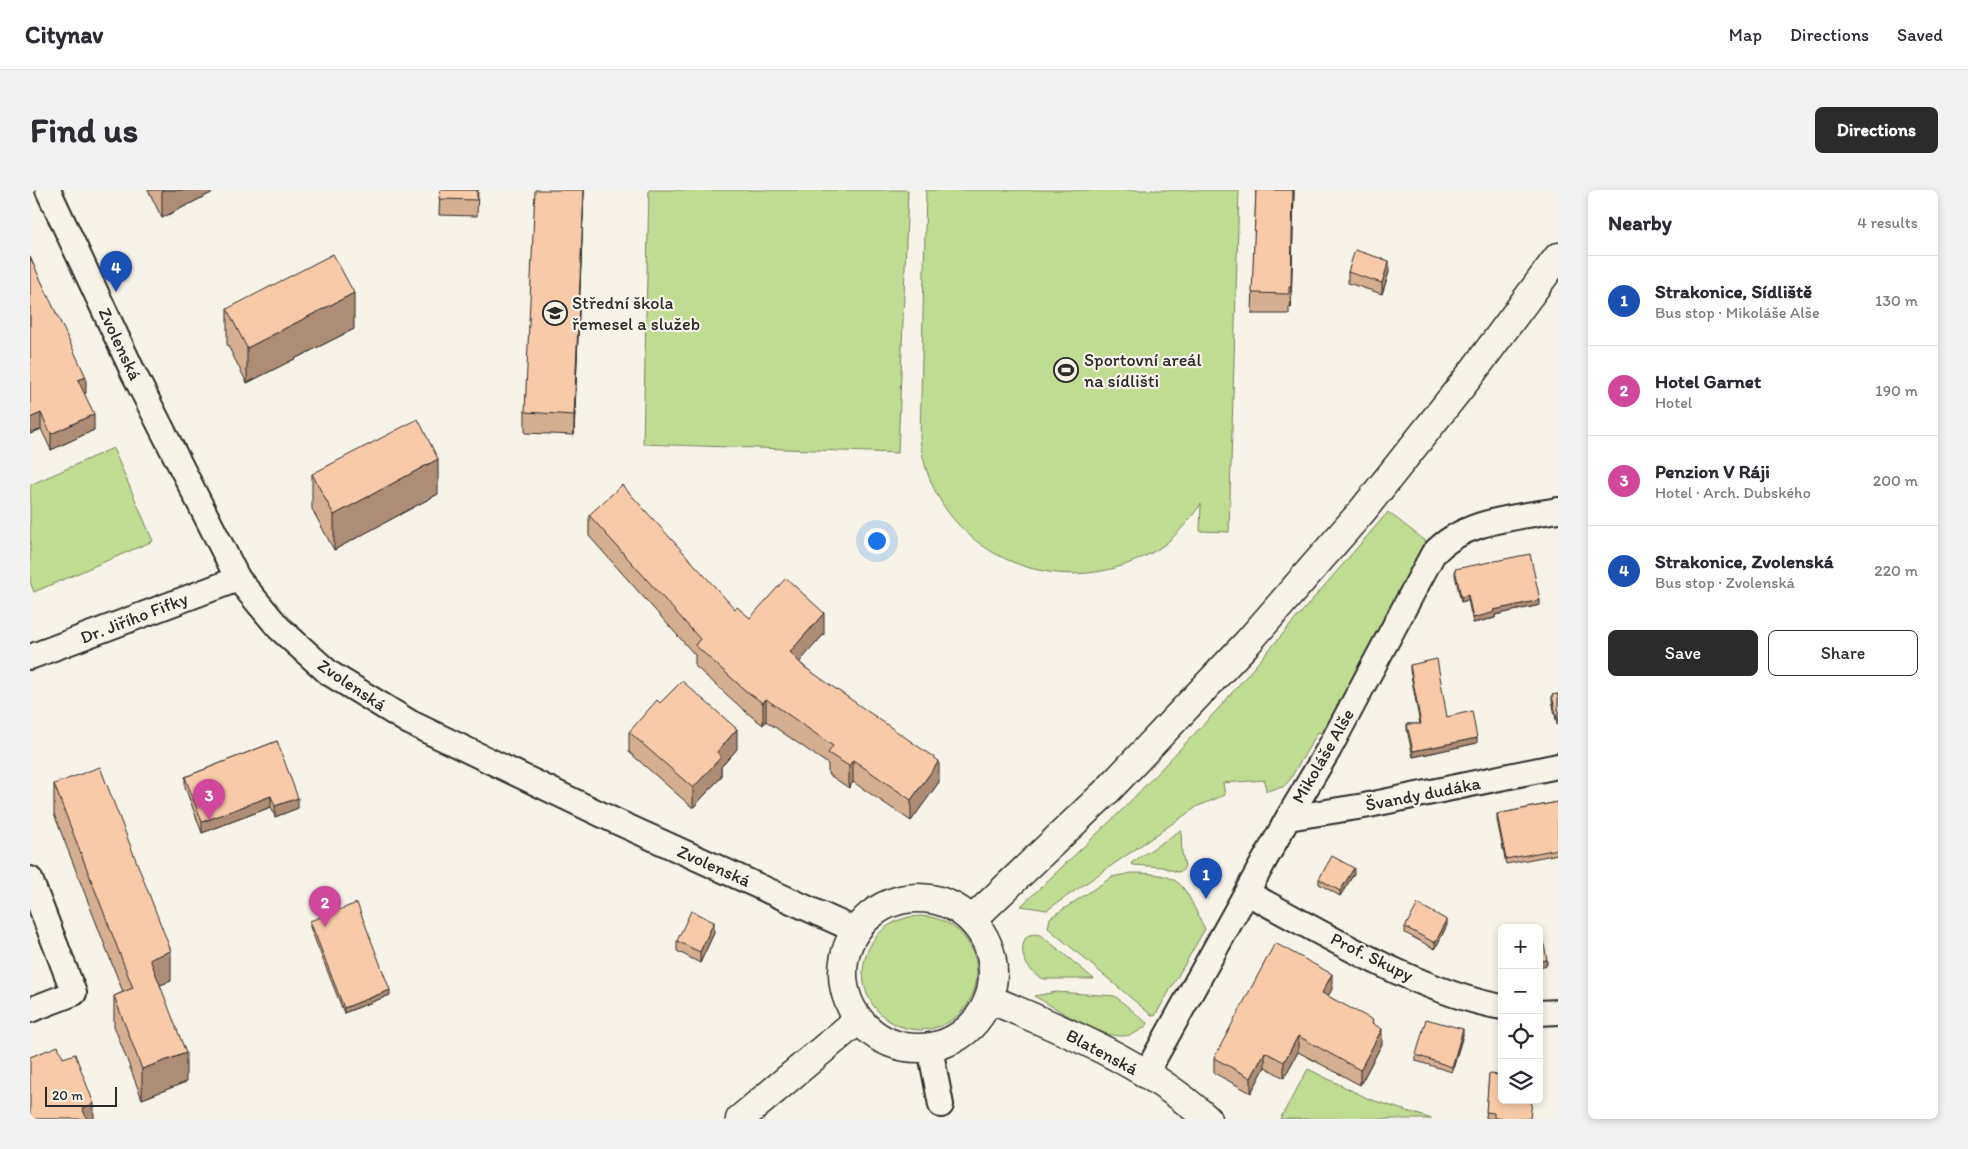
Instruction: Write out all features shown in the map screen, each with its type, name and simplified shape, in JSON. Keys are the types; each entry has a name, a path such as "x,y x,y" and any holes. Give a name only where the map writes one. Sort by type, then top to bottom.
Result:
{"main road":[{"path":"972,920 1109,789 1248,642 1363,510 1471,374 1558,257"},
{"path":"911,898 933,899 954,907 972,920 984,937 992,957 993,978 989,999 980,1017 966,1031 949,1042 930,1048 910,1048 890,1044 873,1034 858,1020 846,999 842,976 845,952 855,930 870,914 890,903 911,898"},
{"name":"Blatenská","path":"989,999 1098,1047 1187,1100 1207,1119"},
{"path":"740,1119 858,1020"}],"street":[{"name":"Zvolenská","path":"48,190 134,374 238,579 279,628 329,673 409,722 616,821 855,930"},
{"name":"Mikoláše Alše","path":"1145,1075 1288,818 1329,749 1433,554 1444,543 1462,531 1488,523 1558,510"},
{"name":"Dr. Jiřího Fifky","path":"30,657 238,579"},
{"name":"Švandy dudáka","path":"1288,818 1364,806 1558,766"},
{"path":"30,879 74,993 30,1010"},
{"name":"Prof. Skupy","path":"1247,893 1350,948 1422,982 1483,1003 1498,1006"},
{"path":"1543,1013 1558,1012"},
{"path":"930,1048 941,1105"}],"green space":[{"path":"649,190 908,190 898,453 643,444"},
{"path":"926,190 1239,190 1229,532 1200,531 1201,504 1173,537 1153,552 1116,568 1077,574 1040,570 1005,558 973,539 948,512 929,478 920,439"},
{"path":"113,448 153,541 34,592 30,582 30,485"},
{"path":"1388,512 1427,542 1324,734 1318,732 1289,781 1283,787 1266,791 1265,780 1223,783 1225,795 1198,806 1047,910 1021,906 1122,810 1218,709"},
{"path":"1181,830 1182,853 1185,866 1182,871 1177,872 1163,867 1133,865 1131,863"},
{"path":"1131,873 1163,876 1173,879 1180,884 1205,929 1155,1016 1150,1014 1048,928 1050,918 1112,877"},
{"path":"920,916 942,920 960,933 973,951 977,973 973,995 960,1013 942,1026 920,1030 898,1026 880,1013 867,995 863,973 867,951 880,933 898,920"},
{"path":"1041,935 1094,979 1044,979 1038,976 1028,967 1023,955 1024,942 1027,936"},
{"path":"1056,992 1115,996 1148,1024 1128,1036 1110,1035 1076,1021 1034,996"},
{"path":"1308,1069 1369,1099 1432,1119 1280,1119"}],"building":[{"path":"440,190 477,190 477,200 439,199"},
{"name":"Střední škola řemesel a služeb","path":"535,190 584,190 574,415 525,412"},
{"path":"1256,190 1293,190 1291,287 1289,287 1289,294 1252,293"},
{"path":"1355,250 1389,261 1382,283 1348,272"},
{"path":"333,254 354,293 247,348 227,309"},
{"path":"30,257 86,377 78,380 94,414 51,434 41,413 30,418"},
{"path":"418,419 438,459 334,515 312,474"},
{"path":"622,485 735,609 737,607 750,618 786,578 824,613 790,652 803,666 939,761 911,800 853,760 849,766 828,753 833,746 766,699 763,703 746,691 695,645 700,639 589,515"},
{"path":"1530,554 1540,600 1494,610 1495,612 1473,618 1468,595 1461,597 1455,569"},
{"path":"1437,659 1447,717 1472,711 1477,738 1413,751 1407,724 1421,724 1410,665"},
{"path":"682,681 737,729 717,752 721,757 693,788 629,732 657,700 660,703"},
{"path":"1558,694 1558,720 1557,720 1552,695"},
{"path":"277,741 298,798 275,806 271,796 202,822 185,777"},
{"path":"100,767 171,951 150,959 186,1053 142,1069 114,996 133,988 54,784"},
{"path":"1558,802 1558,849 1506,859 1497,814"},
{"path":"1332,856 1354,868 1340,891 1319,879"},
{"path":"357,903 390,990 344,1008 310,921"},
{"path":"1418,904 1447,920 1435,943 1405,927"},
{"path":"691,911 714,922 700,952 677,941"},
{"path":"1543,939 1547,960 1543,960"},
{"path":"1275,943 1332,974 1322,993 1373,1020 1372,1023 1382,1029 1360,1070 1298,1036 1284,1062 1265,1052 1251,1078 1214,1058"},
{"path":"1426,1019 1463,1029 1452,1067 1416,1055"},
{"path":"58,1046 63,1058 75,1054 94,1104 82,1108 87,1119 30,1119 30,1057"},
{"path":"1489,1074 1498,1075 1498,1104 1532,1104 1530,1119 1494,1118 1494,1113 1486,1112"}],"place":[{"name":"Strakonice, Zvolenská","path":"116,292"},
{"name":"Střední škola řemesel a služeb","path":"555,313"},
{"name":"Sportovní areál na sídlišti","path":"1066,370"},
{"name":"Penzion V Ráji","path":"209,820"},
{"name":"Strakonice, Sídliště","path":"1206,899"},
{"name":"Hotel Garnet","path":"325,927"}]}
